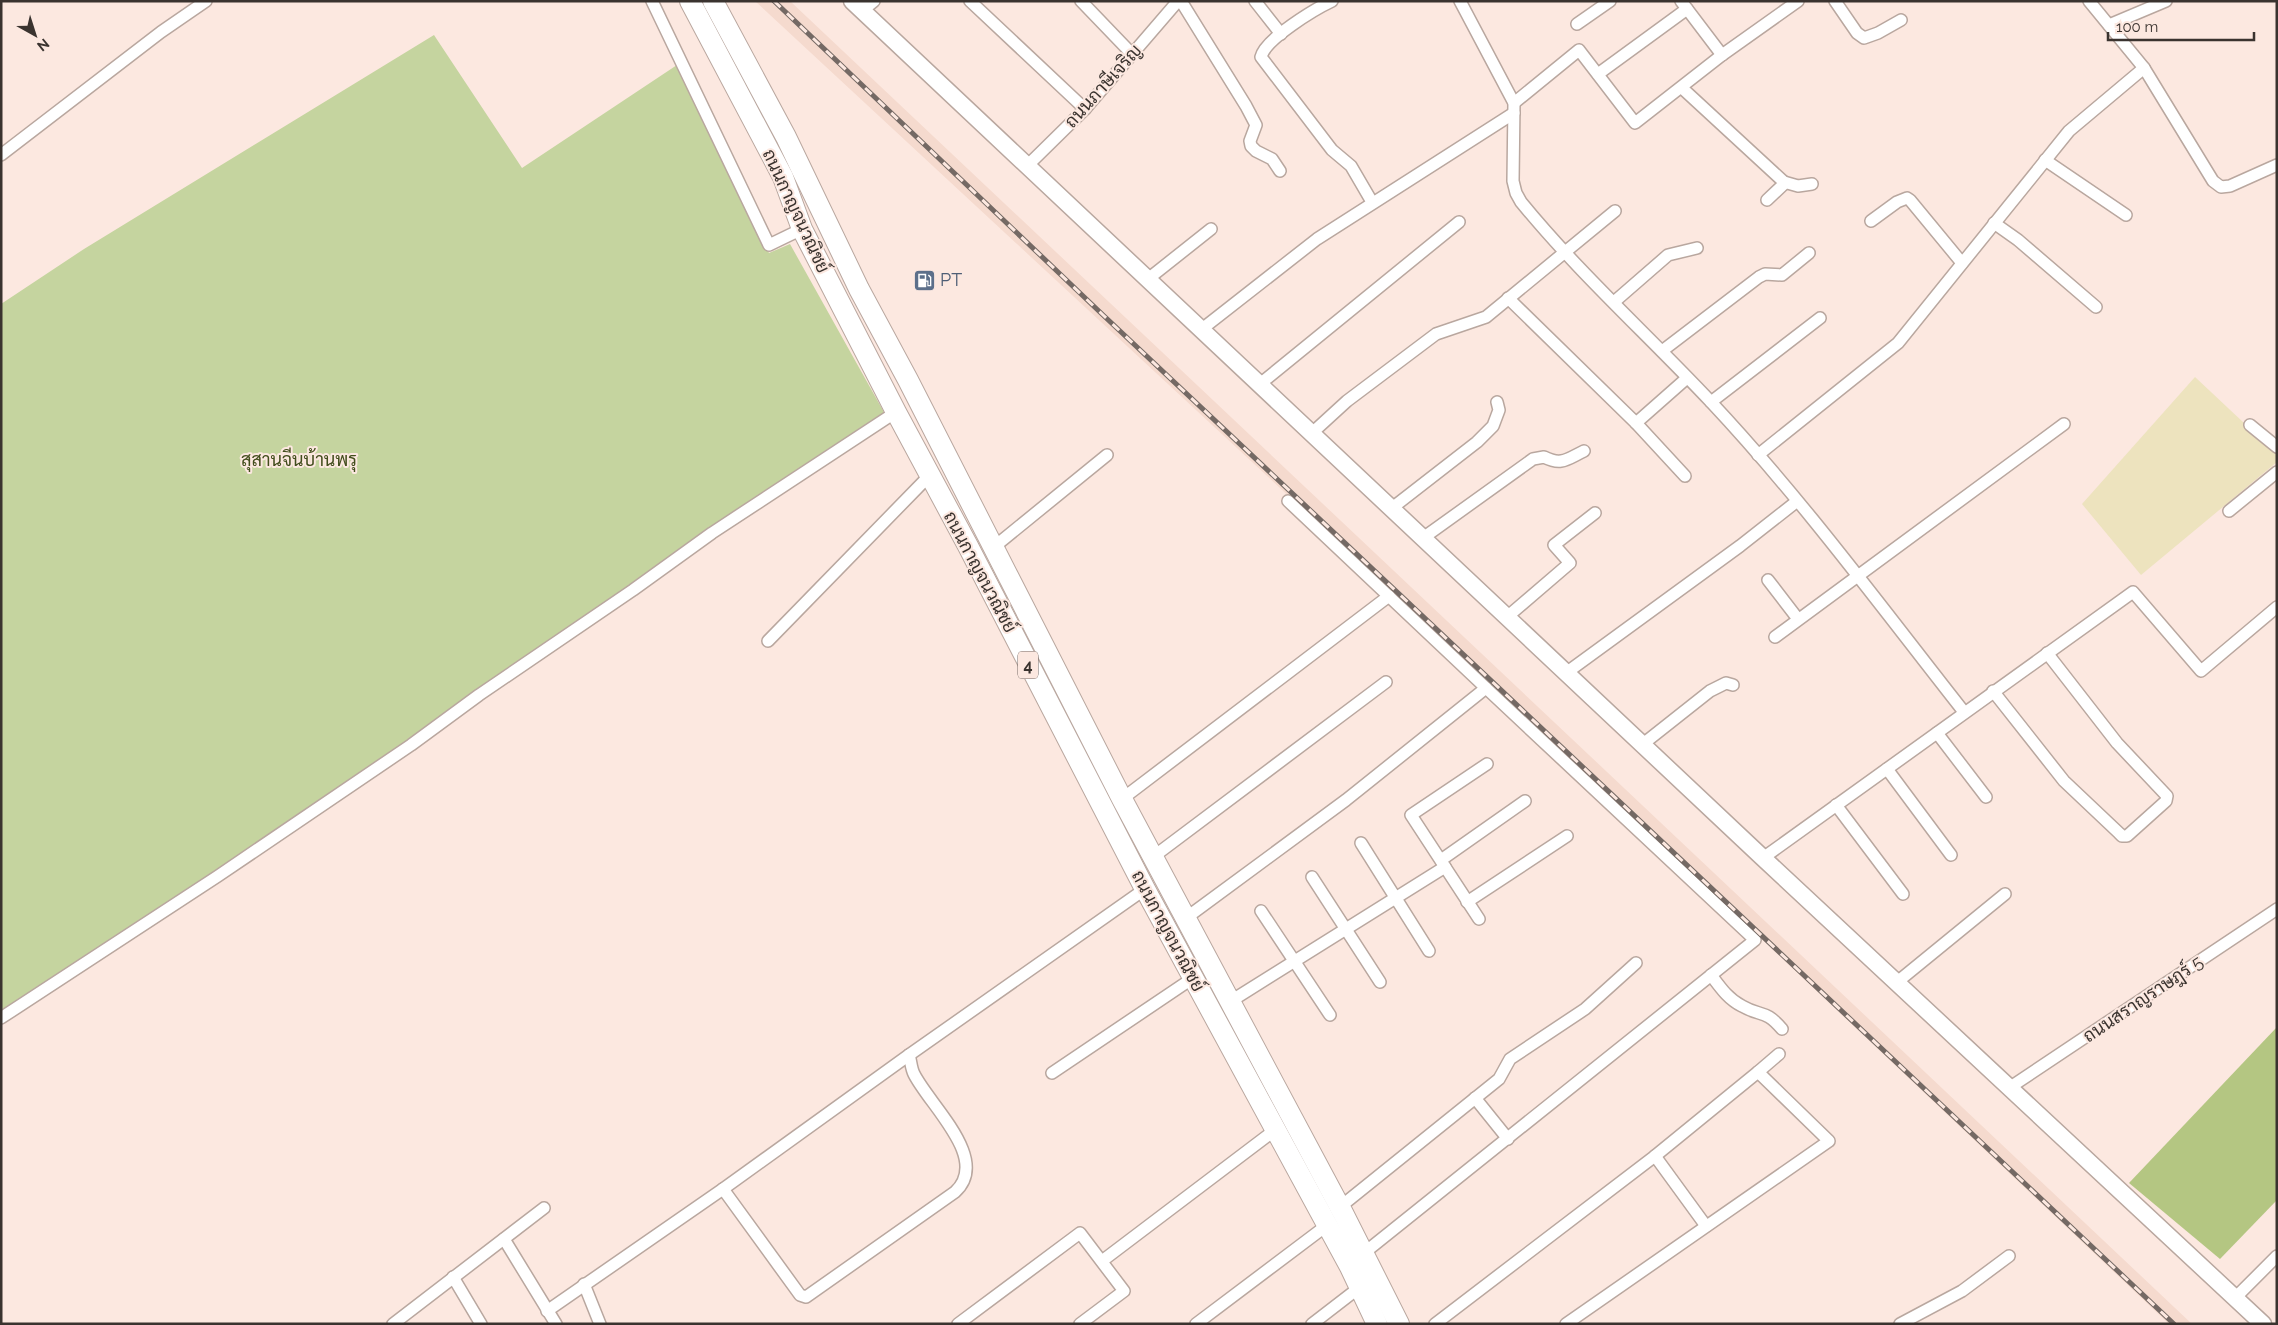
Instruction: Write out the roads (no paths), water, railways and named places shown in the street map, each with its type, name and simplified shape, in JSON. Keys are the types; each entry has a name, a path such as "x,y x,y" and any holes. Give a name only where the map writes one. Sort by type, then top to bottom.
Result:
{"highway":[{"name":"ถนนกาญจนวณิชย์","path":"690,1 782,177 802,229 929,476 968,546 1145,890 1327,1225 1360,1287 1377,1324"},
{"name":"ถนนกาญจนวณิชย์","path":"713,1 786,137 859,289 994,547 1122,799 1342,1210 1399,1324"},
{"path":"766,148 786,137"}],"street":[{"path":"1,155 161,32 206,1"},
{"path":"652,1 769,245 802,229"},
{"path":"970,1 1085,109"},
{"path":"1081,1 1132,54"},
{"path":"1179,1 1246,106 1256,125 1251,139 1251,146 1256,151 1272,159 1280,171"},
{"name":"ถนนภาษีเจริญ","path":"1026,167 1085,109 1179,1"},
{"path":"1255,1 1281,34"},
{"path":"1332,1 1312,12 1281,34 1264,50 1261,58 1332,150 1351,166 1372,202"},
{"path":"1460,1 1514,108 1513,181 1516,193 1524,206 1711,402 1758,455 1857,576 1964,712"},
{"path":"1577,24 1610,1"},
{"path":"1202,329 1317,240 1514,108 1579,50 1635,123 1722,55 1798,1"},
{"path":"1835,1 1857,33 1864,38 1878,33 1901,20"},
{"path":"2089,1 2144,68 2214,181 2221,187 2230,186 2277,165"},
{"path":"2109,25 2166,1"},
{"path":"863,5 1026,167 1202,329 1896,983 2263,1324"},
{"path":"1598,74 1684,5 1722,55"},
{"path":"1758,455 1898,343 2069,131 2144,68"},
{"path":"1682,88 1784,182 1798,186 1812,184"},
{"path":"2045,160 2126,215"},
{"path":"1767,200 1784,182"},
{"path":"1871,221 1897,202 1906,198 1910,200 1962,263"},
{"path":"1312,433 1347,402 1436,334 1482,320 1615,211"},
{"path":"1260,384 1459,222"},
{"path":"1994,223 2018,240 2096,307"},
{"path":"1148,279 1211,229"},
{"path":"1614,302 1668,255 1697,248"},
{"path":"1662,351 1760,276 1765,274 1782,275 1809,253"},
{"path":"1508,298 1636,424 1684,476"},
{"path":"1711,402 1820,318"},
{"path":"1636,424 1687,378"},
{"path":"1392,508 1477,442 1493,426 1499,410 1497,402"},
{"path":"1,1018 226,870 411,745 479,695 633,590 712,533 896,412"},
{"path":"1775,637 2064,424"},
{"path":"2250,425 2277,447"},
{"path":"1424,538 1533,460 1544,457 1553,462 1560,463 1584,451"},
{"path":"994,547 1107,455"},
{"path":"2229,511 2277,472"},
{"path":"768,641 929,476"},
{"path":"1288,501 1755,940 1364,1253"},
{"path":"1566,673 1740,546 1796,502"},
{"path":"1507,617 1570,563 1554,545 1596,513"},
{"path":"1768,580 1798,619"},
{"path":"1763,858 2133,592 2201,671 2277,607"},
{"path":"1122,799 1389,596"},
{"path":"1993,691 2064,781 2121,835 2127,836 2166,801 2166,796 2117,743 2047,653"},
{"path":"1153,857 1386,682"},
{"path":"1642,744 1710,691 1726,683 1733,685"},
{"path":"1186,918 1346,800 1486,688"},
{"path":"1936,733 1986,797"},
{"path":"1479,919 1411,816 1487,764"},
{"path":"1887,768 1951,855"},
{"path":"1231,1002 1396,898 1525,801"},
{"path":"1836,805 1903,894"},
{"path":"1468,902 1566,836"},
{"path":"1362,843 1429,951"},
{"path":"1312,877 1380,982"},
{"path":"547,1311 723,1189 909,1055 1145,890"},
{"path":"1896,983 2005,894"},
{"name":"ถนนสราญราษฎร์ 5","path":"2009,1088 2277,909"},
{"path":"1261,911 1330,1015"},
{"path":"1196,1324 1327,1225 1342,1210 1499,1079 1510,1059 1585,1009 1636,963"},
{"path":"1711,975 1734,1002 1746,1009 1766,1014 1782,1029"},
{"path":"1052,1073 1192,978"},
{"path":"1435,1324 1655,1156 1780,1054"},
{"path":"723,1189 800,1295 806,1297 955,1192 964,1182 967,1174 966,1156 959,1142 914,1074 909,1055"},
{"path":"1566,1324 1829,1141 1758,1072"},
{"path":"1476,1098 1508,1139"},
{"path":"1102,1261 1275,1130"},
{"path":"1655,1156 1706,1226"},
{"path":"400,1322 453,1277 544,1208"},
{"path":"958,1324 1080,1233 1124,1291 1080,1324"},
{"path":"504,1239 556,1324"},
{"path":"1900,1324 1962,1290 2009,1256"},
{"path":"2235,1298 2277,1256"},
{"path":"453,1277 481,1324"},
{"path":"584,1284 600,1324"},
{"path":"1312,1324 1360,1287"}],"railway":[{"path":"774,1 1103,315 2174,1324"}],"place":[{"name":"PT","path":"924,280"}],"park label":[{"name":"สุสานจีนบ้านพรุ","path":"299,460"}]}
